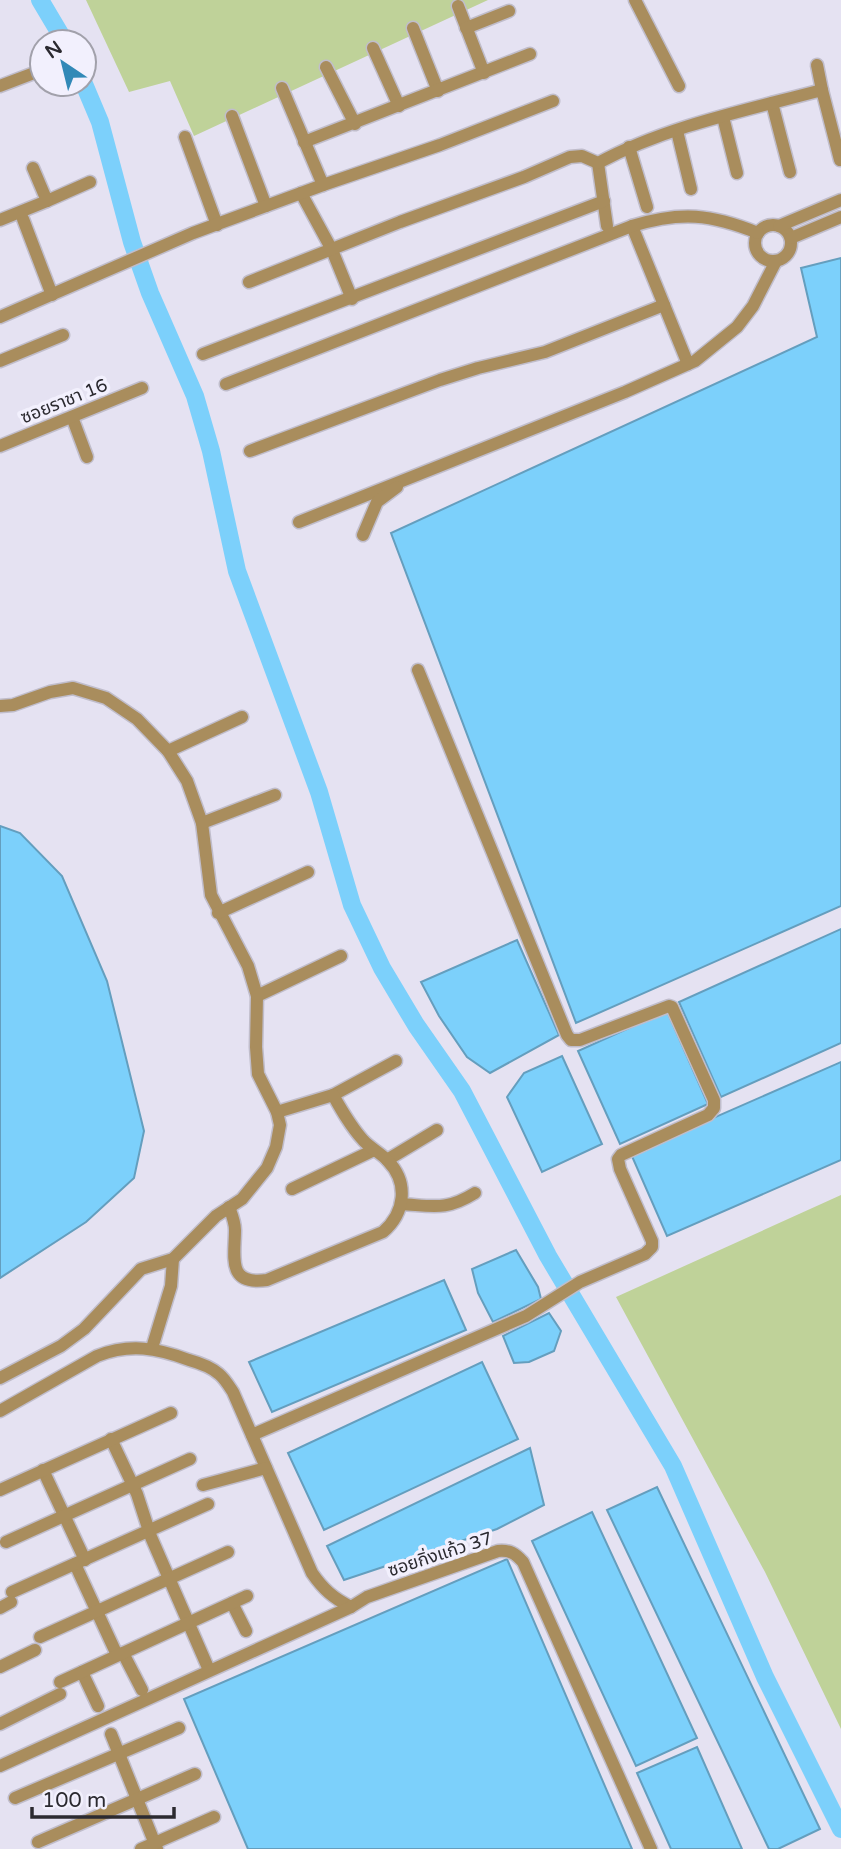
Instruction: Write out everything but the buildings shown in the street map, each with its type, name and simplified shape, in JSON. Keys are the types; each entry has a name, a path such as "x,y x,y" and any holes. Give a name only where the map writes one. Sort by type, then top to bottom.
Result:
{"street":[{"path":"635,0 678,86"},
{"path":"458,6 484,72"},
{"path":"466,28 509,11"},
{"path":"413,28 438,91"},
{"path":"373,48 399,106"},
{"path":"304,142 530,54"},
{"path":"817,65 840,160"},
{"path":"326,67 355,124"},
{"path":"0,86 28,75"},
{"path":"282,88 323,185"},
{"path":"598,163 629,147 677,131 822,90"},
{"path":"1,312 84,282 193,233 440,145 553,101"},
{"path":"772,103 790,172"},
{"path":"232,116 266,206"},
{"path":"723,117 737,173"},
{"path":"677,131 691,189"},
{"path":"185,137 217,225"},
{"path":"629,147 646,207"},
{"path":"249,282 400,222 524,177 569,157 582,156 598,163"},
{"path":"598,163 607,226"},
{"path":"33,168 47,201"},
{"path":"0,220 90,181"},
{"path":"300,193 332,250 352,299"},
{"path":"779,226 791,239 790,250 786,256 776,261 764,259 755,244 758,233 768,226 779,226 841,200"},
{"path":"203,354 604,201"},
{"path":"226,384 632,226 662,217 703,216 732,222 758,233"},
{"path":"791,239 841,217"},
{"path":"23,219 52,295"},
{"path":"632,226 688,364"},
{"path":"299,522 625,392 688,364 737,327 753,306 776,261"},
{"path":"250,451 440,380 545,352 664,305"},
{"path":"0,361 63,335"},
{"name":"ซอยราชา 16","path":"0,446 142,388"},
{"path":"72,417 87,457"},
{"path":"363,535 377,502 408,478"},
{"path":"252,1435 526,1316 570,1288 650,1250 652,1241 618,1159 621,1155 708,1115 714,1108 714,1100 672,1007 580,1040 571,1040 567,1035 418,670"},
{"path":"0,706 13,705 50,692 73,688 106,698 137,719 168,751 187,781 202,823 211,895 243,957 257,996 258,1074 277,1112 280,1125 276,1147 267,1168 242,1199 216,1216 173,1259 141,1269 85,1329 61,1346 0,1378"},
{"path":"168,751 242,717"},
{"path":"202,823 275,795"},
{"path":"218,913 308,872"},
{"path":"257,996 341,956"},
{"path":"277,1112 333,1095 396,1061"},
{"path":"229,1207 235,1231 233,1247 236,1266 240,1274 256,1282 267,1280 383,1232 397,1218 401,1205 401,1179 387,1160 365,1142 350,1124 333,1095"},
{"path":"387,1160 437,1130"},
{"path":"292,1189 374,1150"},
{"path":"401,1205 446,1207 475,1193"},
{"path":"152,1348 171,1286 173,1259"},
{"path":"0,1411 97,1356 127,1347 152,1348 198,1363 220,1375 233,1392 312,1573 329,1595 351,1607"},
{"path":"0,1490 171,1413"},
{"path":"111,1440 209,1670"},
{"path":"6,1542 190,1459"},
{"path":"204,1485 266,1468"},
{"path":"43,1471 64,1516 98,1611 142,1690"},
{"path":"8,1601 80,1562 208,1504"},
{"name":"ซอยกิ่งแก้ว 37","path":"351,1607 367,1597 498,1551 509,1551 517,1556 523,1562 651,1849"},
{"path":"0,1667 98,1611 228,1552"},
{"path":"0,1724 82,1672 247,1596"},
{"path":"232,1603 246,1631"},
{"path":"0,1766 351,1607"},
{"path":"82,1672 98,1706"},
{"path":"15,1798 179,1728"},
{"path":"111,1734 156,1846"},
{"path":"38,1842 195,1774"},
{"path":"141,1849 156,1846 214,1817"}],"green space":[{"path":"86,0 488,0 194,136 170,81 129,92"},
{"path":"841,1195 841,1729 765,1572 616,1297"}],"water":[{"path":"841,258 841,906 576,1023 391,533 817,337 801,268"},
{"path":"0,826 20,833 62,876 107,981 144,1131 134,1178 86,1222 0,1278"},
{"path":"841,929 841,1043 721,1097 679,1002"},
{"path":"517,940 559,1035 490,1073 467,1057 439,1016 421,982"},
{"path":"667,1011 708,1104 620,1144 578,1051"},
{"path":"562,1056 602,1144 542,1172 507,1097 524,1073"},
{"path":"841,1062 841,1160 667,1236 631,1154"},
{"path":"516,1250 538,1287 541,1299 493,1322 478,1293 472,1269"},
{"path":"444,1280 466,1330 272,1412 249,1362"},
{"path":"549,1313 561,1331 554,1351 529,1362 514,1363 503,1336"},
{"path":"482,1362 518,1439 324,1530 288,1453"},
{"path":"530,1448 544,1505 497,1529 344,1580 327,1546"},
{"path":"657,1487 820,1829 778,1849 769,1849 607,1510"},
{"path":"592,1512 697,1738 636,1766 532,1541"},
{"path":"507,1559 632,1849 248,1849 184,1699"},
{"path":"697,1747 742,1849 671,1849 637,1773"}],"waterway":[{"path":"40,0 57,28"},
{"path":"90,98 100,122 132,242 150,293 195,396 211,451 237,571 319,792 352,905 382,968 416,1025 462,1091 548,1256 673,1466 765,1677 841,1829"}]}
